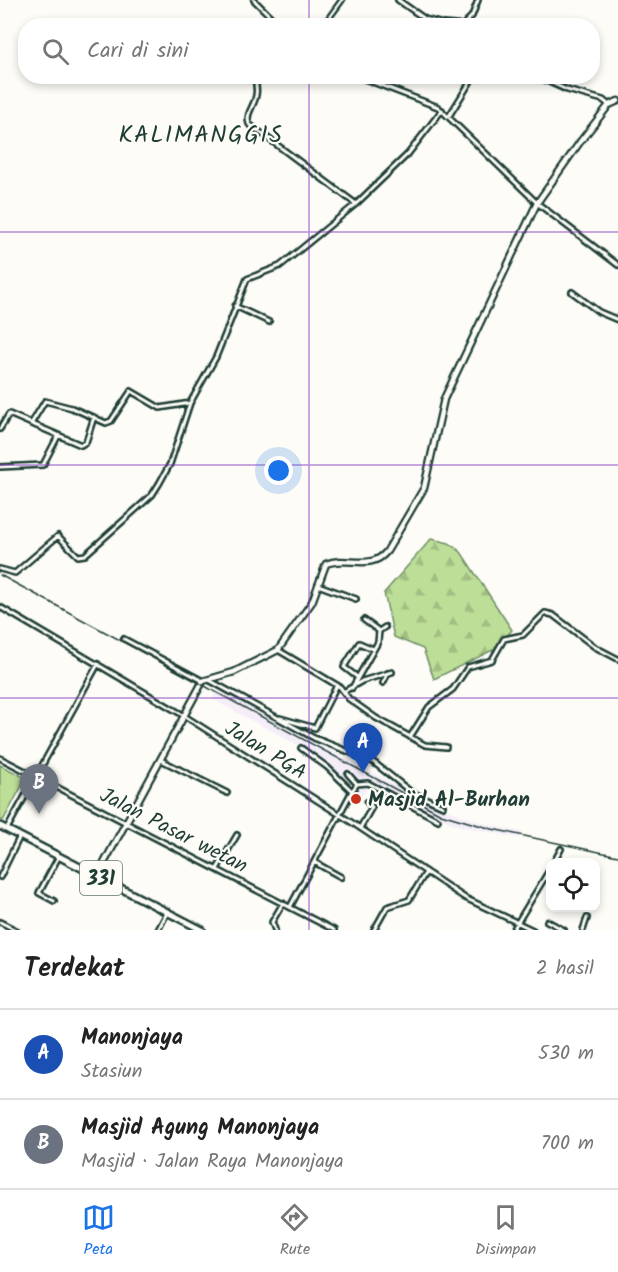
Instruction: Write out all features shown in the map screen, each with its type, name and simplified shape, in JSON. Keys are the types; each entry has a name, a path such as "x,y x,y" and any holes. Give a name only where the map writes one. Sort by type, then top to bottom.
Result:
{"main road":[{"path":"97,876 183,715 206,681 234,672 278,650 303,617 323,568 329,563 364,563 382,557 417,500 428,475 444,399 537,203 571,153 609,105 618,100"},
{"name":"331","path":"0,826 202,930"}],"street":[{"path":"254,0 272,18"},
{"path":"329,18 342,0"},
{"path":"398,0 424,18"},
{"path":"470,18 478,0"},
{"path":"256,84 258,91 248,117 249,124 356,204"},
{"path":"380,84 418,97 442,110 537,203 618,265"},
{"path":"449,116 469,84"},
{"path":"554,84 603,100 609,105"},
{"path":"0,569 15,573 58,536 82,557 152,495 170,464 190,404 216,357 247,279 288,260 356,204 408,154 442,110"},
{"path":"572,292 599,312 618,320"},
{"path":"235,306 269,322"},
{"path":"31,424 45,401 110,422 130,392 160,408 190,404"},
{"path":"0,429 9,414 83,444 94,417"},
{"path":"0,467 40,466 47,461 59,436"},
{"path":"318,585 356,599"},
{"name":"Jalan PGA","path":"0,607 183,715 483,908 533,930"},
{"path":"410,736 429,707 453,689 468,667 492,660 504,639 521,636 545,613 554,615 595,647 618,659"},
{"path":"364,620 379,631"},
{"path":"379,631 385,627"},
{"path":"352,688 378,642 379,631"},
{"path":"124,639 314,738 372,762 411,792 443,806"},
{"path":"357,677 344,667 359,643 373,649"},
{"path":"278,650 337,685 366,712 427,746 446,747"},
{"path":"7,829 98,664"},
{"path":"345,691 362,681 390,672 383,683"},
{"path":"276,717 315,728 337,685"},
{"path":"301,748 327,767 352,791"},
{"name":"Jalan Pasar wetan","path":"0,758 334,930"},
{"path":"159,759 227,793"},
{"path":"348,774 357,784"},
{"path":"290,907 357,784 368,783 438,820"},
{"path":"360,828 372,807 367,802"},
{"path":"217,868 237,835"},
{"path":"0,878 20,836"},
{"path":"556,858 561,849"},
{"path":"54,901 39,893 59,856"},
{"path":"314,862 341,877"},
{"path":"374,930 387,907 408,900 426,872"},
{"path":"513,930 516,921 546,874"},
{"path":"275,930 272,922 283,903"},
{"path":"158,930 168,911"},
{"path":"583,930 587,918"},
{"path":"547,921 564,930"},
{"path":"0,922 16,930"},
{"path":"317,930 320,923"}],"shaded area":[{"path":"217,690 433,805 489,825 521,832 520,838 455,825 370,782 357,805 347,799 349,795 343,792 347,784 336,773 305,749 212,699"}],"green space":[{"path":"431,539 449,543 461,552 512,630 495,649 434,679 423,649 394,637 384,593"},
{"path":"0,765 26,778 3,821 0,819"}],"railway":[{"path":"0,575 441,814 492,829 618,856"}],"place":[{"name":"Manonjaya","path":"363,773"},
{"name":"Masjid Al-Burhan","path":"356,799"},
{"name":"Masjid Agung Manonjaya","path":"39,814"}],"district":[{"name":"KALIMANGGIS","path":"201,134"}]}
